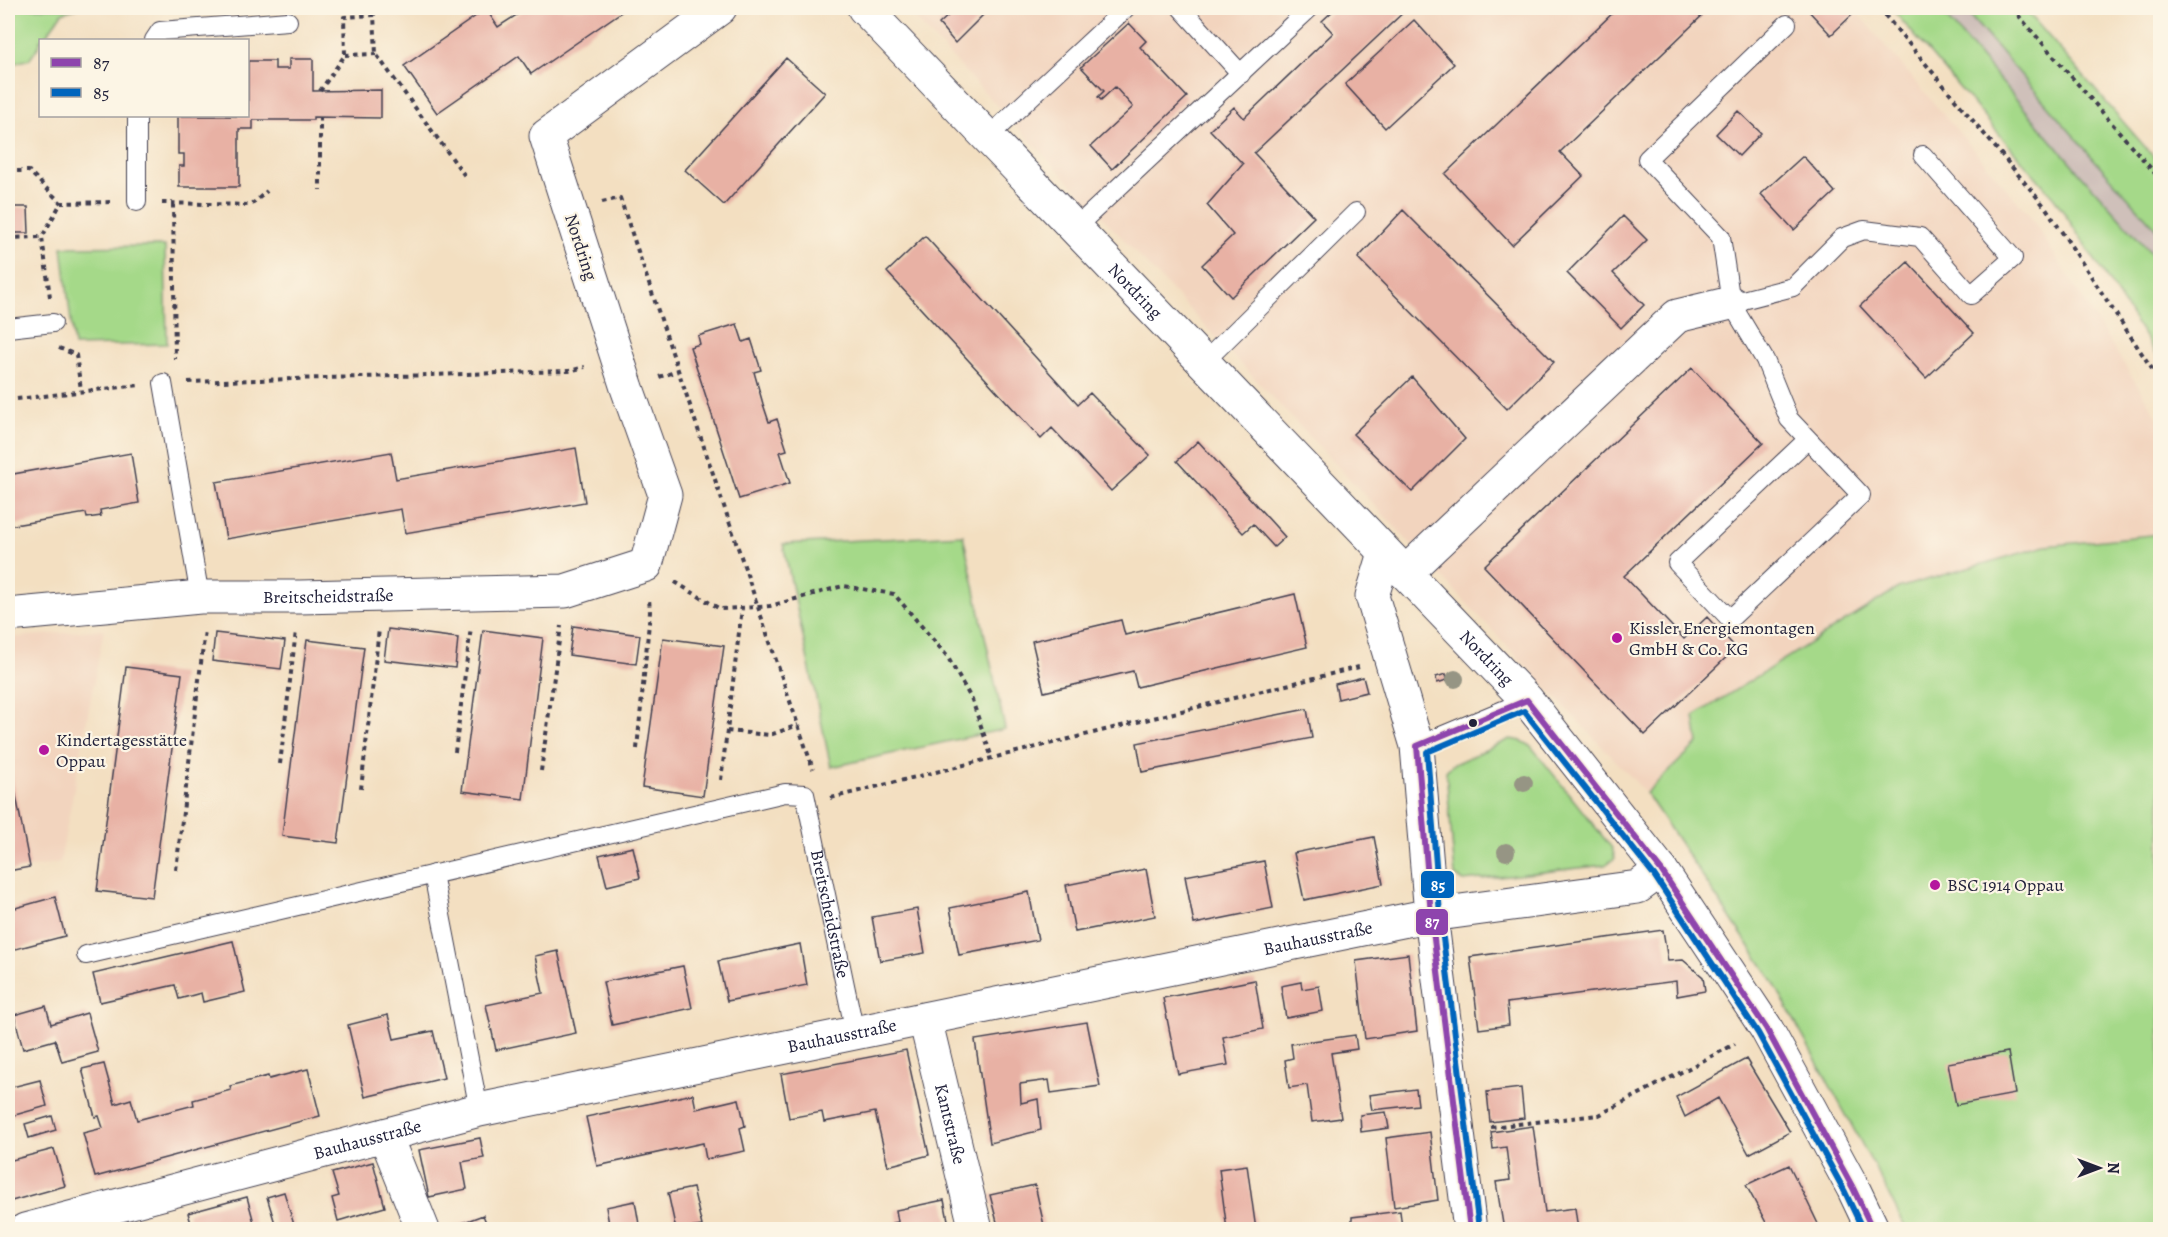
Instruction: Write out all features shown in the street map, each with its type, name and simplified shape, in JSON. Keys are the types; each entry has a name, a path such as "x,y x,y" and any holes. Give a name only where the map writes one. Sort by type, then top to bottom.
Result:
{"street":[{"name":"Nordring","path":"646,564 665,495 618,359 546,136 720,8"},
{"name":"Nordring","path":"864,8 1527,700 1661,870 1766,1028 1853,1188 1873,1230"},
{"path":"1470,1230 1431,915 1417,746 1372,596 1395,563 1677,316 1731,303"},
{"name":"Breitscheidstraße","path":"8,615 204,597 566,591 646,564"},
{"name":"Bauhausstraße","path":"25,1230 479,1110 1431,915 1638,887 1661,870"},
{"name":"Kantstraße","path":"926,1019 976,1230"},
{"path":"385,1135 423,1230"}],"lane":[{"path":"988,137 1126,8"},
{"path":"1180,8 1242,74"},
{"path":"1076,228 1310,8"},
{"path":"155,39 160,31 288,21"},
{"path":"1787,24 1647,159 1721,237 1731,303 1765,360 1789,419 1808,439 1861,495 1730,619 1677,563 1808,439"},
{"path":"137,117 137,202"},
{"path":"1731,303 1792,287 1842,238 1864,230 1920,237 1971,295 2013,258 1923,154"},
{"path":"1204,363 1356,212"},
{"path":"8,328 53,323"},
{"path":"170,382 204,597"},
{"path":"1417,746 1527,700"},
{"path":"86,955 785,793 805,794"},
{"name":"Breitscheidstraße","path":"805,794 855,1033"},
{"path":"433,874 479,1110"}],"path":[{"path":"1879,8 2046,208 2160,381"},
{"path":"2012,8 2160,179"},
{"path":"320,91 345,55 344,17 374,15 375,54 465,176"},
{"path":"345,55 375,54"},
{"path":"320,117 320,190"},
{"path":"8,171 29,171 61,203 251,205 267,191"},
{"path":"569,209 620,198 814,773 805,794 831,798 1391,659"},
{"path":"61,203 42,237 58,348 76,355 81,390"},
{"path":"170,382 173,204"},
{"path":"8,238 42,237"},
{"path":"8,400 81,390 170,382 569,371 618,359"},
{"path":"646,564 720,609 770,606 843,586 894,594 946,656 972,700 992,758"},
{"path":"637,749 651,612 646,564"},
{"path":"541,771 566,591"},
{"path":"455,752 475,593"},
{"path":"361,789 383,594"},
{"path":"176,870 204,597"},
{"path":"280,764 300,597"},
{"path":"717,810 742,608"},
{"path":"727,730 770,735 798,725"},
{"path":"1457,1131 1599,1114 1766,1028"}],"shaded area":[{"path":"905,8 1853,8 2030,216 2160,421 2160,534 2046,546 1698,743 1646,793"},
{"path":"1938,8 1963,8 2160,233 2160,263 2077,170"},
{"name":"Kindertagesstätte Oppau","path":"104,629 60,862 8,872 8,638"}],"green space":[{"path":"8,8 78,8 62,13 44,39 39,39 39,46 30,59 8,65"},
{"path":"1891,8 1938,8 2160,263 2160,360 2055,199"},
{"path":"1963,8 2024,8 2160,164 2160,233 2092,157"},
{"path":"165,246 167,344 74,346 62,247"},
{"name":"BSC 1914 Oppau","path":"2160,534 2160,1229 1906,1229 1771,978 1646,793 1698,743 1694,716 1898,588 2046,546"},
{"path":"963,535 1005,729 831,767 783,544"},
{"path":"1510,739 1522,741 1531,746 1612,848 1615,858 1605,865 1464,881 1455,876 1446,771 1452,765"}],"building":[{"path":"527,8 627,8 531,74 519,56 437,113 404,66 486,9 498,27"},
{"path":"945,8 990,8 955,43 939,24 951,13"},
{"path":"1336,8 1408,8 1254,153 1314,217 1231,297 1202,265 1233,235 1207,205 1243,164 1210,130 1234,107 1244,118 1333,33 1322,21"},
{"path":"1618,8 1710,8 1560,152 1583,176 1512,245 1445,174"},
{"path":"1806,8 1846,8 1852,15 1831,35"},
{"path":"1414,20 1454,64 1385,128 1345,84"},
{"path":"1129,23 1146,41 1140,47 1187,97 1112,169 1091,146 1133,107 1115,87 1101,100 1098,97 1104,91 1081,67"},
{"path":"786,58 825,93 724,205 685,170"},
{"path":"289,59 313,59 313,91 381,90 381,118 313,117 313,120 253,120 253,129 239,129 239,187 179,187 179,166 184,166 184,154 178,154 178,117 249,117 249,61 275,61 275,69 289,69"},
{"path":"1738,111 1761,133 1739,156 1716,134"},
{"path":"1803,156 1835,192 1794,230 1761,194"},
{"path":"8,207 28,207 29,233 8,233"},
{"path":"1403,210 1554,362 1507,409 1358,258"},
{"path":"1623,216 1647,240 1613,273 1644,305 1621,328 1567,273"},
{"path":"925,236 1078,404 1090,393 1150,455 1111,491 1052,428 1041,439 887,272"},
{"path":"1908,262 1974,333 1926,378 1860,306"},
{"path":"737,324 743,342 751,339 761,370 754,372 763,404 769,422 777,419 787,450 780,452 790,483 739,499 690,347 700,344 698,336"},
{"path":"1692,368 1763,443 1624,576 1684,639 1707,617 1736,648 1645,735 1484,566"},
{"path":"1412,377 1465,439 1412,492 1353,434"},
{"path":"1198,441 1285,537 1274,547 1253,524 1243,533 1177,461"},
{"path":"576,448 585,502 405,533 401,509 226,539 216,482 391,452 396,479"},
{"path":"131,453 139,503 100,510 101,516 87,518 86,513 8,526 8,475"},
{"path":"1295,594 1307,647 1137,687 1133,671 1044,692 1032,641 1121,620 1125,635"},
{"path":"573,626 640,635 636,664 569,655"},
{"path":"388,629 458,638 455,668 384,660"},
{"path":"483,630 543,638 523,799 462,791"},
{"path":"215,633 285,641 281,669 212,661"},
{"path":"663,638 724,646 703,796 642,787"},
{"path":"307,640 364,647 338,843 282,836"},
{"path":"126,667 182,674 152,897 97,891"},
{"path":"1446,674 1447,680 1437,683 1436,677"},
{"path":"1363,677 1367,692 1338,699 1335,684"},
{"path":"1307,709 1312,738 1142,772 1137,743"},
{"path":"8,755 30,867 8,871"},
{"path":"1374,837 1383,884 1304,900 1294,853"},
{"path":"633,847 640,878 607,886 599,855"},
{"path":"1264,861 1273,908 1194,924 1185,876"},
{"path":"1146,869 1155,916 1075,932 1066,885"},
{"path":"1029,892 1038,940 959,955 950,908"},
{"path":"55,897 65,936 8,951 8,910"},
{"path":"917,909 925,953 880,961 872,917"},
{"path":"1663,930 1668,961 1683,960 1703,977 1705,991 1677,996 1676,981 1507,1003 1509,1025 1479,1029 1470,957"},
{"path":"233,941 245,992 203,1002 201,993 179,999 175,985 100,1002 93,974"},
{"path":"800,944 807,985 727,1001 718,961"},
{"path":"558,951 576,1033 496,1050 486,1005 543,993 535,956"},
{"path":"1408,954 1417,1031 1365,1039 1356,961"},
{"path":"683,966 692,1008 612,1025 603,982"},
{"path":"1255,980 1263,1029 1223,1037 1228,1065 1178,1074 1163,998"},
{"path":"1301,982 1302,989 1319,986 1323,1011 1286,1018 1281,986"},
{"path":"46,1006 51,1024 87,1013 98,1052 62,1062 55,1040 23,1049 14,1015"},
{"path":"388,1015 394,1039 433,1031 444,1078 365,1097 348,1025"},
{"path":"1087,1022 1100,1086 1051,1093 1049,1080 1020,1084 1021,1103 1038,1099 1041,1130 990,1143 975,1040"},
{"path":"1355,1035 1357,1049 1331,1053 1341,1118 1312,1122 1307,1085 1289,1088 1285,1060 1293,1058 1291,1044"},
{"path":"906,1050 929,1155 888,1166 875,1112 824,1122 822,1112 789,1118 781,1074"},
{"path":"2008,1052 2015,1094 1956,1105 1948,1063"},
{"path":"1746,1059 1790,1132 1749,1154 1718,1098 1685,1117 1676,1097"},
{"path":"104,1064 115,1104 131,1099 137,1120 194,1105 193,1100 231,1090 230,1086 308,1069 320,1116 95,1177 83,1133 103,1128 99,1116 95,1117 82,1069"},
{"path":"40,1080 47,1106 8,1117 8,1088"},
{"path":"1521,1088 1524,1118 1490,1122 1487,1092"},
{"path":"1416,1089 1418,1105 1372,1110 1369,1095"},
{"path":"693,1094 696,1109 739,1099 745,1126 740,1128 745,1151 706,1159 703,1143 597,1166 586,1117"},
{"path":"1386,1112 1389,1128 1361,1132 1360,1115"},
{"path":"52,1116 56,1130 29,1138 25,1124"},
{"path":"1533,1126 1545,1212 1575,1208 1578,1230 1504,1230 1496,1182 1510,1180 1506,1147 1493,1149 1491,1132"},
{"path":"1430,1132 1438,1200 1394,1207 1386,1138"},
{"path":"480,1138 484,1158 462,1162 467,1189 429,1197 419,1150"},
{"path":"54,1149 65,1186 8,1202 8,1161"},
{"path":"373,1162 385,1207 338,1221 332,1198 339,1196 332,1173"},
{"path":"1247,1165 1256,1230 1227,1230 1219,1169"},
{"path":"1789,1165 1821,1230 1770,1230 1746,1185"},
{"path":"1035,1185 1045,1230 999,1230 990,1195"},
{"path":"693,1188 702,1226 676,1230 668,1193"},
{"path":"284,1192 295,1228 277,1230 267,1197"},
{"path":"247,1197 256,1230 193,1230 188,1213"},
{"path":"944,1200 950,1230 894,1230 892,1223 898,1222 896,1210"},
{"path":"635,1201 640,1230 610,1230 606,1207"},
{"path":"1400,1211 1402,1228 1352,1230 1352,1217"},
{"path":"483,1215 489,1230 446,1230 446,1229"}],"transit line":[{"name":"87","path":"1470,1230 1431,915 1417,746 1527,700 1661,870 1766,1028 1853,1188 1873,1230"},
{"name":"85","path":"1479,1229 1440,914 1427,752 1524,711 1654,875 1758,1033 1845,1192 1863,1230"}],"place":[{"name":"Kissler Energiemontagen GmbH & Co. KG","path":"1617,638"},
{"name":"Kindertagesstätte Oppau","path":"44,750"},
{"name":"BSC 1914 Oppau","path":"1935,885"}]}
